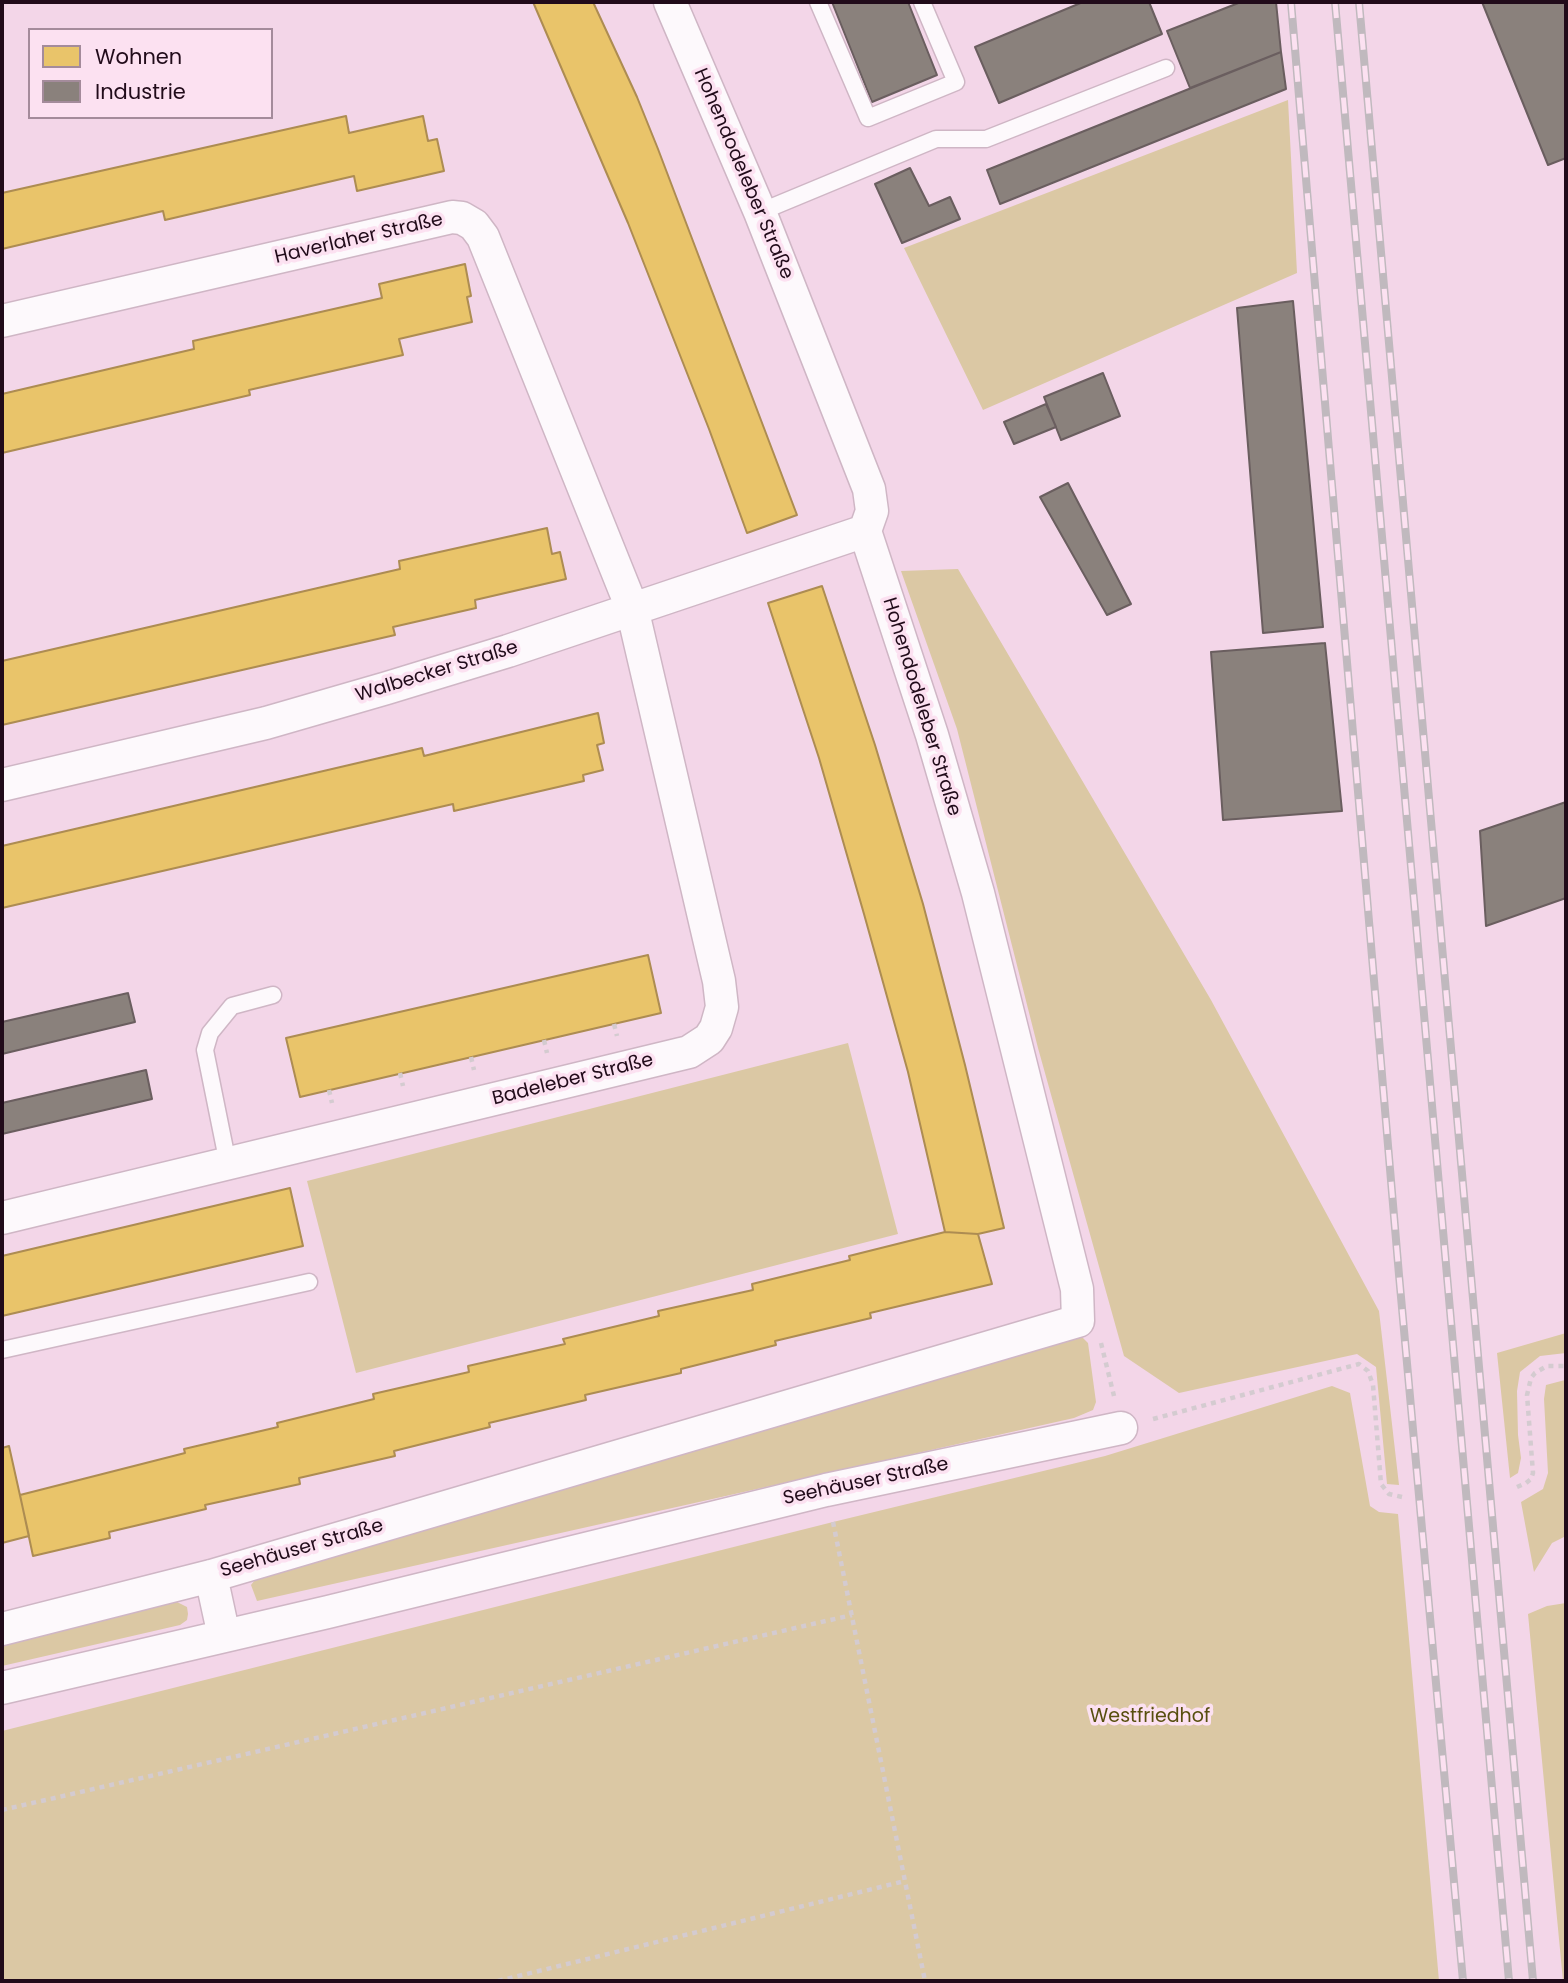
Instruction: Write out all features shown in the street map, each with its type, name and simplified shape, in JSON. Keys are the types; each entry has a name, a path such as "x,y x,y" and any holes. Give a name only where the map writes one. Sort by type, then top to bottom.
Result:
{"street":[{"name":"Hohendodeleber Straße","path":"670,2 760,212 869,489 872,511 865,531 932,735 978,893 1077,1289 1078,1321"},
{"name":"Haverlaher Straße","path":"2,321 450,218 465,219 474,225 483,237 632,608"},
{"name":"Walbecker Straße","path":"2,785 266,723 508,651 865,531"},
{"name":"Badeleber Straße","path":"2,1218 689,1052 709,1039 720,1018 722,1007 719,981 632,608"},
{"name":"Seehäuser Straße","path":"2,1629 211,1576 1078,1321"},
{"name":"Seehäuser Straße","path":"2,1688 826,1490 1121,1428"},
{"name":"Seehäuser Straße","path":"211,1576 224,1636"}],"lane":[{"path":"818,2 868,118 956,82 922,2"},
{"path":"760,212 936,139 986,139 1166,68"},
{"path":"228,1164 205,1050 210,1034 232,1006 273,995"},
{"path":"2,1350 309,1282"}],"path":[{"path":"1078,1321 1101,1340 1121,1428 1359,1364 1368,1371 1373,1385 1381,1484 1389,1494 1402,1497"},
{"path":"1517,1487 1531,1479 1533,1473 1527,1395 1531,1378 1547,1366 1566,1367"},
{"path":"826,1490 925,1981"},
{"path":"2,1810 852,1615"},
{"path":"498,1981 905,1881"}],"green space":[{"path":"1288,100 1297,273 983,410 904,248"},
{"path":"958,569 1211,1000 1379,1311 1399,1485 1387,1484 1376,1367 1357,1354 1179,1393 1124,1356 1038,1048 957,729 901,571"},
{"path":"848,1043 898,1234 356,1373 307,1181"},
{"path":"1566,1333 1566,1353 1540,1356 1520,1372 1517,1391 1521,1458 1518,1473 1510,1478 1497,1353"},
{"path":"1081,1336 1088,1343 1096,1402 1093,1410 1074,1418 257,1601 251,1585 258,1576"},
{"path":"1565,1380 1566,1536 1552,1543 1534,1572 1521,1502 1543,1489 1548,1473 1544,1399 1546,1385"},
{"name":"Westfriedhof","path":"1332,1386 1350,1393 1370,1506 1379,1512 1398,1514 1439,1981 2,1981 2,1731 1105,1456"},
{"path":"177,1602 187,1607 188,1614 187,1620 180,1625 2,1666 2,1644"},
{"path":"1566,1603 1566,1981 1563,1981 1528,1614 1547,1606"}],"building: Wohnen":[{"path":"533,2 593,2 658,149 797,515 747,533 628,223"},
{"path":"346,116 349,133 423,116 428,141 437,139 444,171 357,191 354,176 165,220 163,211 2,249 2,193"},
{"path":"465,264 471,296 467,297 472,322 399,339 403,355 249,390 250,395 2,453 2,394 194,349 193,341 382,298 379,284"},
{"path":"547,528 552,554 560,552 566,579 475,600 476,608 393,627 395,635 2,725 2,661 400,569 399,561"},
{"path":"822,586 875,745 923,904 1004,1228 978,1234 945,1232 908,1072 864,914 819,758 768,603"},
{"path":"598,713 604,743 597,745 603,770 583,775 584,781 454,811 453,804 2,908 2,846 422,748 424,756"},
{"path":"648,955 661,1013 300,1097 286,1038"},
{"path":"290,1188 303,1246 2,1316 2,1256"},
{"path":"945,1232 978,1234 992,1284 870,1313 871,1318 775,1341 776,1345 681,1369 681,1373 585,1395 586,1400 489,1423 490,1427 394,1451 395,1456 299,1478 300,1484 205,1505 206,1509 109,1532 110,1538 33,1556 20,1495 185,1453 184,1449 278,1427 277,1423 374,1399 373,1394 469,1372 468,1366 565,1344 563,1339 659,1316 658,1311 753,1290 752,1284 850,1260 849,1256"},
{"path":"9,1446 29,1536 2,1543 2,1448"}],"building: Industrie":[{"path":"832,2 908,2 937,75 872,102"},
{"path":"1083,2 1149,2 1162,34 999,103 975,47"},
{"path":"1241,2 1276,2 1281,52 1190,88 1167,31"},
{"path":"1482,2 1566,2 1566,158 1548,165"},
{"path":"1281,52 1286,89 1000,204 987,170"},
{"path":"910,168 929,206 950,197 960,219 902,243 875,184"},
{"path":"1293,301 1323,627 1263,633 1237,308"},
{"path":"1103,373 1120,416 1061,440 1044,397"},
{"path":"1046,404 1056,427 1014,444 1004,422"},
{"path":"1068,483 1131,604 1107,615 1040,497"},
{"path":"1325,643 1342,811 1223,820 1211,652"},
{"path":"1566,802 1566,898 1486,926 1480,831"},
{"path":"128,993 135,1022 2,1054 2,1022"},
{"path":"146,1070 152,1099 2,1134 2,1103"}],"railway":[{"path":"1291,2 1399,1275 1463,1981"},
{"path":"1335,2 1509,1981"},
{"path":"1359,2 1533,1981"}]}
